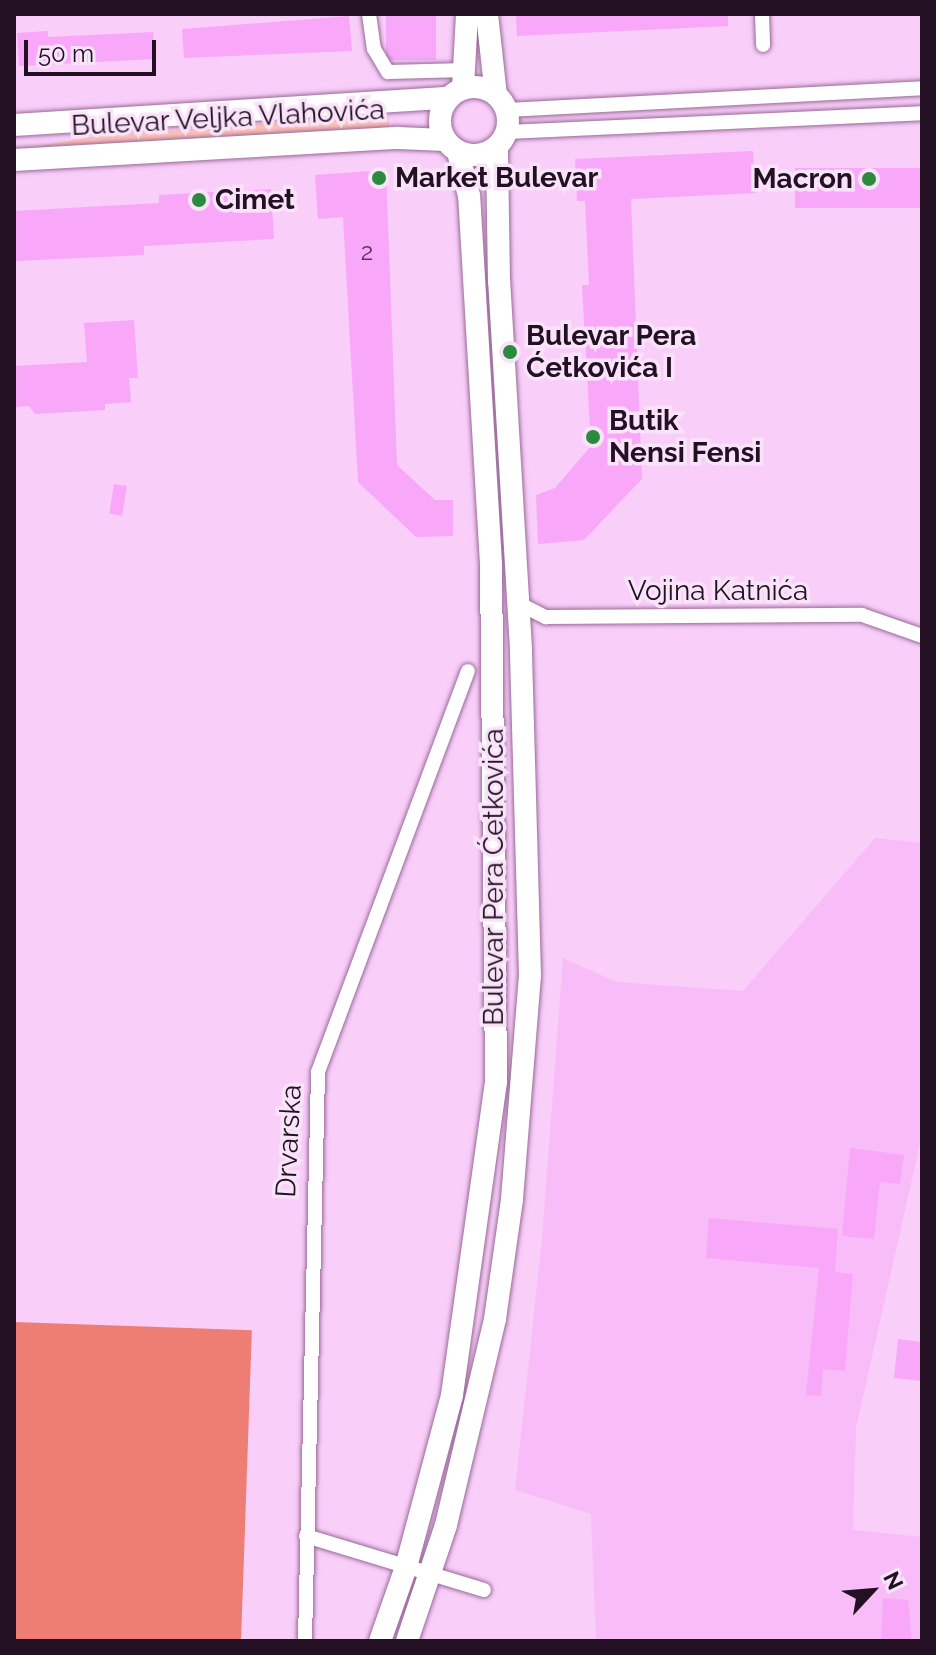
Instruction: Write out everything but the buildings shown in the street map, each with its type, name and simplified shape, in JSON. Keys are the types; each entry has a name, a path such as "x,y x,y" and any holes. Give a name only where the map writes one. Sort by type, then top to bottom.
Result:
{"main road":[{"path":"459,85 480,87 502,121 478,155 452,146 439,123 459,85 467,14"},
{"name":"Bulevar Pera Ćetkovića","path":"380,1641 406,1567 452,1395 496,1081 502,562 502,121 487,14"},
{"name":"Bulevar Veljka Vlahovića","path":"14,125 459,85"},
{"name":"Bulevar Veljka Vlahovića","path":"14,160 398,138 452,146"},
{"name":"Bulevar Pera Ćetkovića","path":"407,1641 431,1574 495,1319 512,1199 530,976 516,602 502,562 469,196 452,146"}],"street":[{"path":"369,14 374,49 388,72 459,85"},
{"path":"762,14 763,45"},
{"path":"502,121 922,88"},
{"path":"502,121 922,113"},
{"name":"Vojina Katnića","path":"516,602 546,617 862,615 922,636"},
{"name":"Drvarska","path":"305,1641 318,1072 468,671"},
{"path":"306,1536 484,1590"}],"shaded area":[{"path":"388,115 390,132 14,150 97,136"},
{"path":"875,838 922,843 922,1135 856,1428 853,1530 922,1537 922,1641 596,1641 591,1514 515,1490 542,1239 563,958 617,982 743,991"},
{"path":"14,1322 252,1330 241,1641 14,1641"}],"place":[{"name":"Market Bulevar","path":"379,178"},
{"name":"Macron","path":"869,179"},
{"name":"Cimet","path":"199,200"},
{"name":"Bulevar Pera Ćetkovića I","path":"510,352"},
{"name":"Butik Nensi Fensi","path":"593,437"}]}
